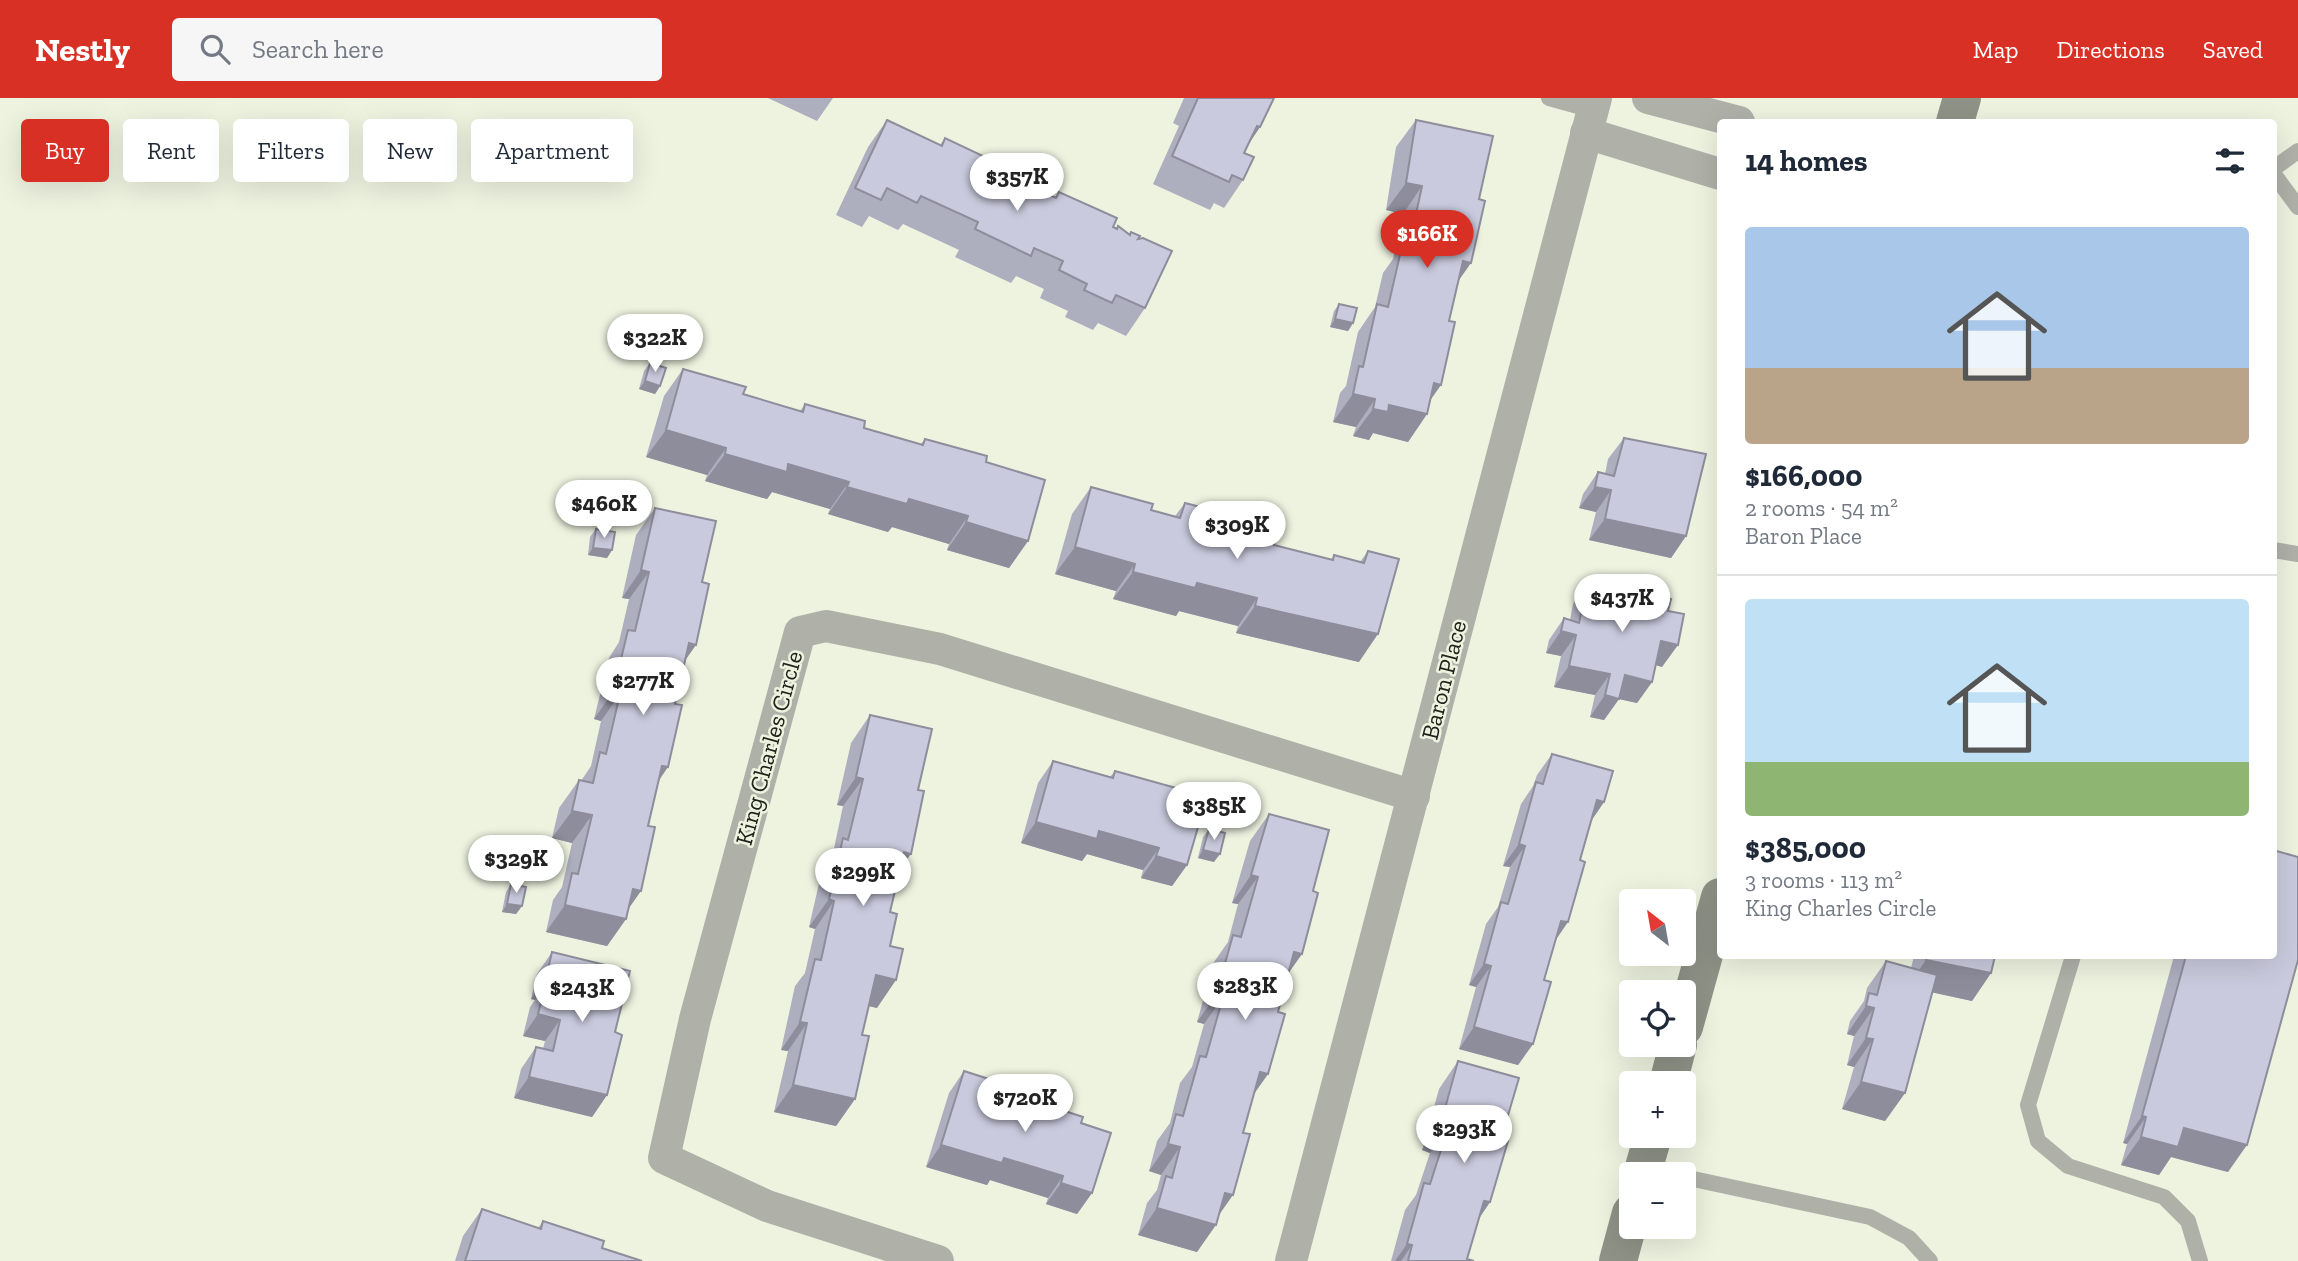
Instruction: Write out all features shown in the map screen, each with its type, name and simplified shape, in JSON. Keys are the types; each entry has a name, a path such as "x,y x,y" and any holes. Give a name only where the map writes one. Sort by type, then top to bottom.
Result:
{"main road":[{"path":"1956,119 1962,98"},
{"path":"1696,984 1717,908"},
{"path":"1618,1261 1624,1239"}],"street":[{"path":"1648,98 1728,119"},
{"path":"1591,114 1717,173"},
{"name":"Baron Place","path":"1291,1261 1591,114"},
{"name":"King Charles Circle","path":"938,1261 767,1206 664,1158 695,1019 800,632 825,626 940,649 1414,796"}],"lane":[{"path":"1549,98 1591,114"},
{"path":"2277,168 2298,151"},
{"path":"2277,177 2298,207"},
{"path":"2277,551 2298,554"},
{"path":"2072,959 2028,1105 2038,1141 2068,1166 2164,1197 2188,1221 2200,1261"},
{"path":"1696,1180 1870,1217 1909,1238 1930,1261"}],"building":[{"path":"1198,98 1274,98 1244,153 1254,157 1243,180 1232,175 1229,182 1172,156"},
{"path":"887,120 942,146 945,138 1004,166 1001,172 1056,198 1059,192 1117,218 1113,227 1117,229 1118,226 1130,235 1131,232 1140,236 1138,239 1143,238 1172,251 1145,308 1116,295 1112,303 1084,290 1087,284 1059,270 1063,261 1034,248 1031,256 975,229 978,222 921,196 917,203 887,188 881,200 855,188"},
{"path":"1416,120 1493,136 1479,199 1485,201 1471,263 1463,261 1449,321 1455,322 1441,385 1434,383 1427,414 1389,405 1388,412 1373,409 1375,399 1353,394 1359,366 1363,367 1377,304 1388,307 1402,246 1409,247 1422,186 1406,183"},
{"path":"1339,304 1357,308 1353,323 1335,319"},
{"path":"650,363 666,368 660,386 645,381"},
{"path":"683,369 746,387 743,394 803,412 805,404 865,421 864,428 923,445 925,439 987,456 986,462 1045,480 1028,541 966,522 968,516 909,499 907,504 847,487 849,482 788,464 787,472 725,454 726,448 666,430"},
{"path":"1624,438 1706,454 1686,536 1605,519 1611,490 1595,487 1598,472 1614,476"},
{"path":"1091,487 1153,504 1151,510 1180,518 1185,503 1216,511 1213,520 1276,537 1274,545 1333,560 1334,555 1364,563 1368,551 1399,559 1378,634 1255,606 1257,598 1197,583 1195,588 1133,572 1135,564 1075,547"},
{"path":"655,508 716,521 702,582 709,584 696,645 689,643 675,704 682,705 668,767 662,766 648,826 655,827 641,891 633,889 626,919 565,905 572,873 578,874 592,815 572,811 579,780 593,783 600,752 606,754 620,694 613,692 628,630 635,631 649,572 641,570"},
{"path":"596,529 615,532 612,550 593,548"},
{"path":"1588,582 1671,599 1668,611 1684,614 1678,645 1661,641 1652,682 1625,675 1619,699 1605,695 1610,674 1569,666 1576,635 1561,631 1564,618 1579,623"},
{"path":"870,715 932,729 918,790 924,791 911,854 904,852 890,912 897,914 890,946 903,949 896,980 876,975 862,1035 869,1036 855,1099 793,1085 807,1023 800,1022 815,959 821,960 834,901 829,899 843,838 848,840 863,779 856,777"},
{"path":"1552,754 1613,771 1604,802 1597,800 1580,860 1585,862 1568,922 1561,921 1544,980 1551,982 1533,1044 1474,1027 1491,966 1484,964 1501,902 1508,904 1525,846 1519,844 1536,782 1543,784"},
{"path":"1053,761 1113,778 1115,771 1176,788 1175,795 1205,803 1187,865 1156,856 1159,848 1099,831 1097,839 1036,822"},
{"path":"1269,814 1329,830 1313,891 1318,893 1302,954 1294,952 1278,1012 1285,1014 1268,1074 1260,1072 1243,1133 1250,1134 1233,1195 1225,1193 1216,1225 1157,1208 1166,1176 1172,1178 1180,1147 1168,1144 1176,1114 1183,1116 1200,1056 1206,1057 1223,997 1216,995 1233,935 1241,937 1258,877 1251,875"},
{"path":"1209,829 1225,833 1220,854 1203,850"},
{"path":"2277,851 2298,857 2298,960 2247,1145 2184,1128 2178,1147 2141,1137 2146,1117 2142,1116 2185,959 2277,959"},
{"path":"511,884 526,887 522,906 507,904"},
{"path":"552,952 630,971 615,1032 622,1035 607,1095 529,1077 536,1047 553,1051 560,1020 538,1014 545,986 559,989 561,980 546,977"},
{"path":"1926,959 1994,959 1991,973"},
{"path":"1886,961 1937,975 1905,1093 1861,1082 1873,1039 1866,1038 1874,1008 1866,1006 1869,993 1877,995"},
{"path":"1458,1061 1519,1078 1501,1139 1508,1141 1490,1202 1484,1201 1467,1259 1474,1261 1408,1261 1412,1245 1407,1244 1424,1183 1430,1184 1449,1125 1441,1123"},
{"path":"964,1071 995,1081 991,1094 1020,1103 1022,1097 1083,1117 1081,1123 1111,1133 1092,1193 1061,1183 1063,1176 1004,1158 1002,1163 941,1145"},
{"path":"482,1209 541,1229 543,1221 604,1241 602,1248 642,1261 465,1261"}]}
